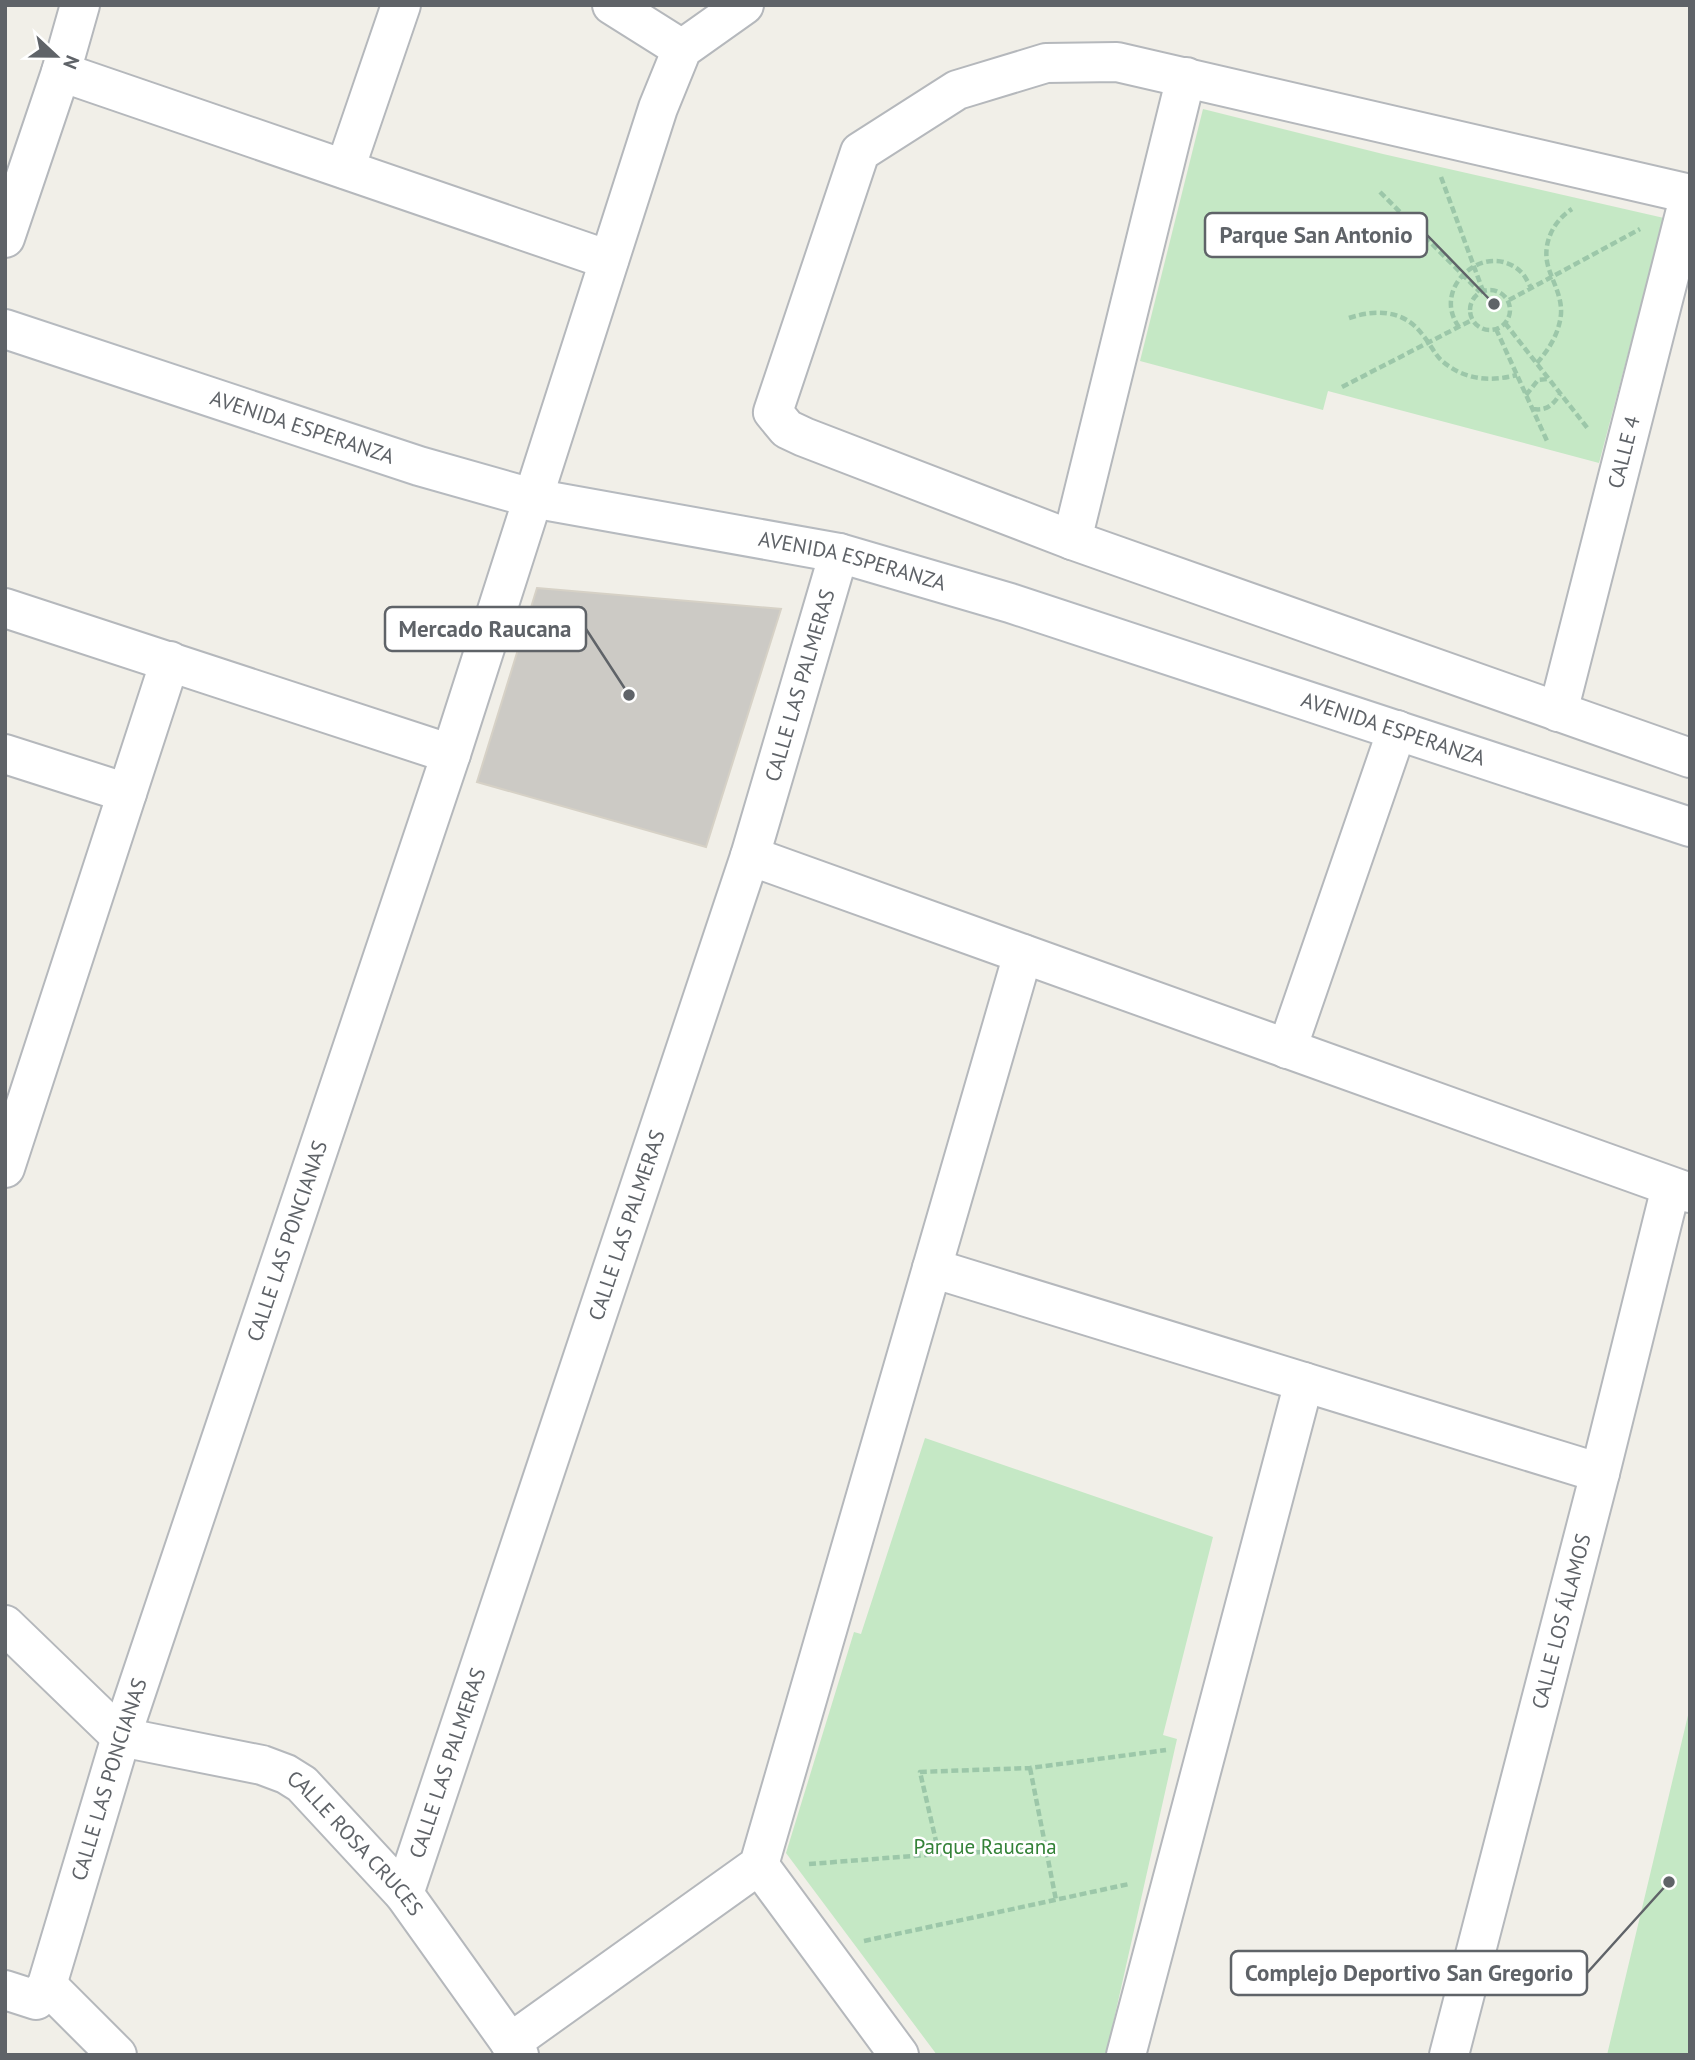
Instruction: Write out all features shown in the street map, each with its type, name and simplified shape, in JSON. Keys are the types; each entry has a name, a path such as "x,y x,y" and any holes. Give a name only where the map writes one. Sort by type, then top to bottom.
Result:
{"street":[{"path":"5,238 61,72 80,5"},
{"path":"345,169 401,5"},
{"path":"612,5 682,49 744,5"},
{"name":"CALLE LAS PONCIANAS","path":"47,1985 121,1737 451,754 658,108 682,49"},
{"path":"1690,194 1117,62 1046,63 957,90 860,152 773,412 787,429 804,437 1072,540 1690,758"},
{"path":"61,72 609,260"},
{"path":"1072,540 1186,77"},
{"name":"CALLE 4","path":"1558,712 1690,194"},
{"name":"AVENIDA ESPERANZA","path":"5,329 419,466 533,498 839,553 1010,603 1690,827"},
{"name":"CALLE LAS PALMERAS","path":"404,1894 750,856 839,553"},
{"path":"5,608 451,754"},
{"path":"5,1168 170,661"},
{"path":"1287,1049 1397,730"},
{"path":"5,754 127,793"},
{"path":"750,856 1681,1190"},
{"path":"514,2049 759,1865 1023,954"},
{"name":"CALLE LOS ÁLAMOS","path":"1449,2055 1600,1473 1681,1190"},
{"path":"932,1268 1600,1473"},
{"path":"1126,2055 1304,1382"},
{"path":"5,1625 121,1737"},
{"name":"CALLE ROSA CRUCES","path":"121,1737 262,1765 286,1774 302,1784 404,1894 514,2049"},
{"path":"759,1865 899,2055"},
{"path":"5,1990 36,2000 47,1985 117,2055"}],"path":[{"path":"1439,170 1482,291"},
{"path":"1380,192 1482,291"},
{"path":"1537,363 1549,349 1561,313 1559,294 1546,255 1551,230 1559,219 1576,208"},
{"path":"1508,300 1642,228"},
{"path":"1459,327 1451,306 1453,289 1462,274 1473,265 1490,261 1507,264 1522,273 1531,288"},
{"path":"1492,289 1502,293 1508,300 1511,311 1508,321 1496,330 1479,327 1472,320 1470,309 1473,298 1482,291 1492,289"},
{"path":"1349,318 1366,312 1384,312 1401,317 1412,323 1441,360 1457,372 1478,379 1498,380 1517,375"},
{"path":"1342,387 1472,320"},
{"path":"1505,323 1590,431"},
{"path":"1496,330 1548,443"},
{"path":"1526,396 1538,380 1549,379"},
{"path":"1532,409 1543,411 1554,404 1560,394"},
{"path":"939,1854 920,1772 1030,1768 1169,1750"},
{"path":"1030,1768 1056,1900"},
{"path":"808,1864 1046,1849"},
{"path":"864,1941 1140,1881"}],"green space":[{"path":"1203,109 1383,154 1664,218 1599,463 1328,391 1323,410 1140,361"},
{"name":"Parque Raucana","path":"925,1438 1213,1537 1163,1735 1177,1739 1106,2055 937,2055 786,1853 854,1632 861,1634"},
{"path":"1690,1707 1690,2055 1607,2055"}],"building":[{"path":"537,588 781,609 706,847 477,782"}],"place":[{"name":"Parque San Antonio","path":"1494,304"},
{"name":"Mercado Raucana","path":"629,695"},
{"name":"Complejo Deportivo San Gregorio","path":"1669,1882"}]}
